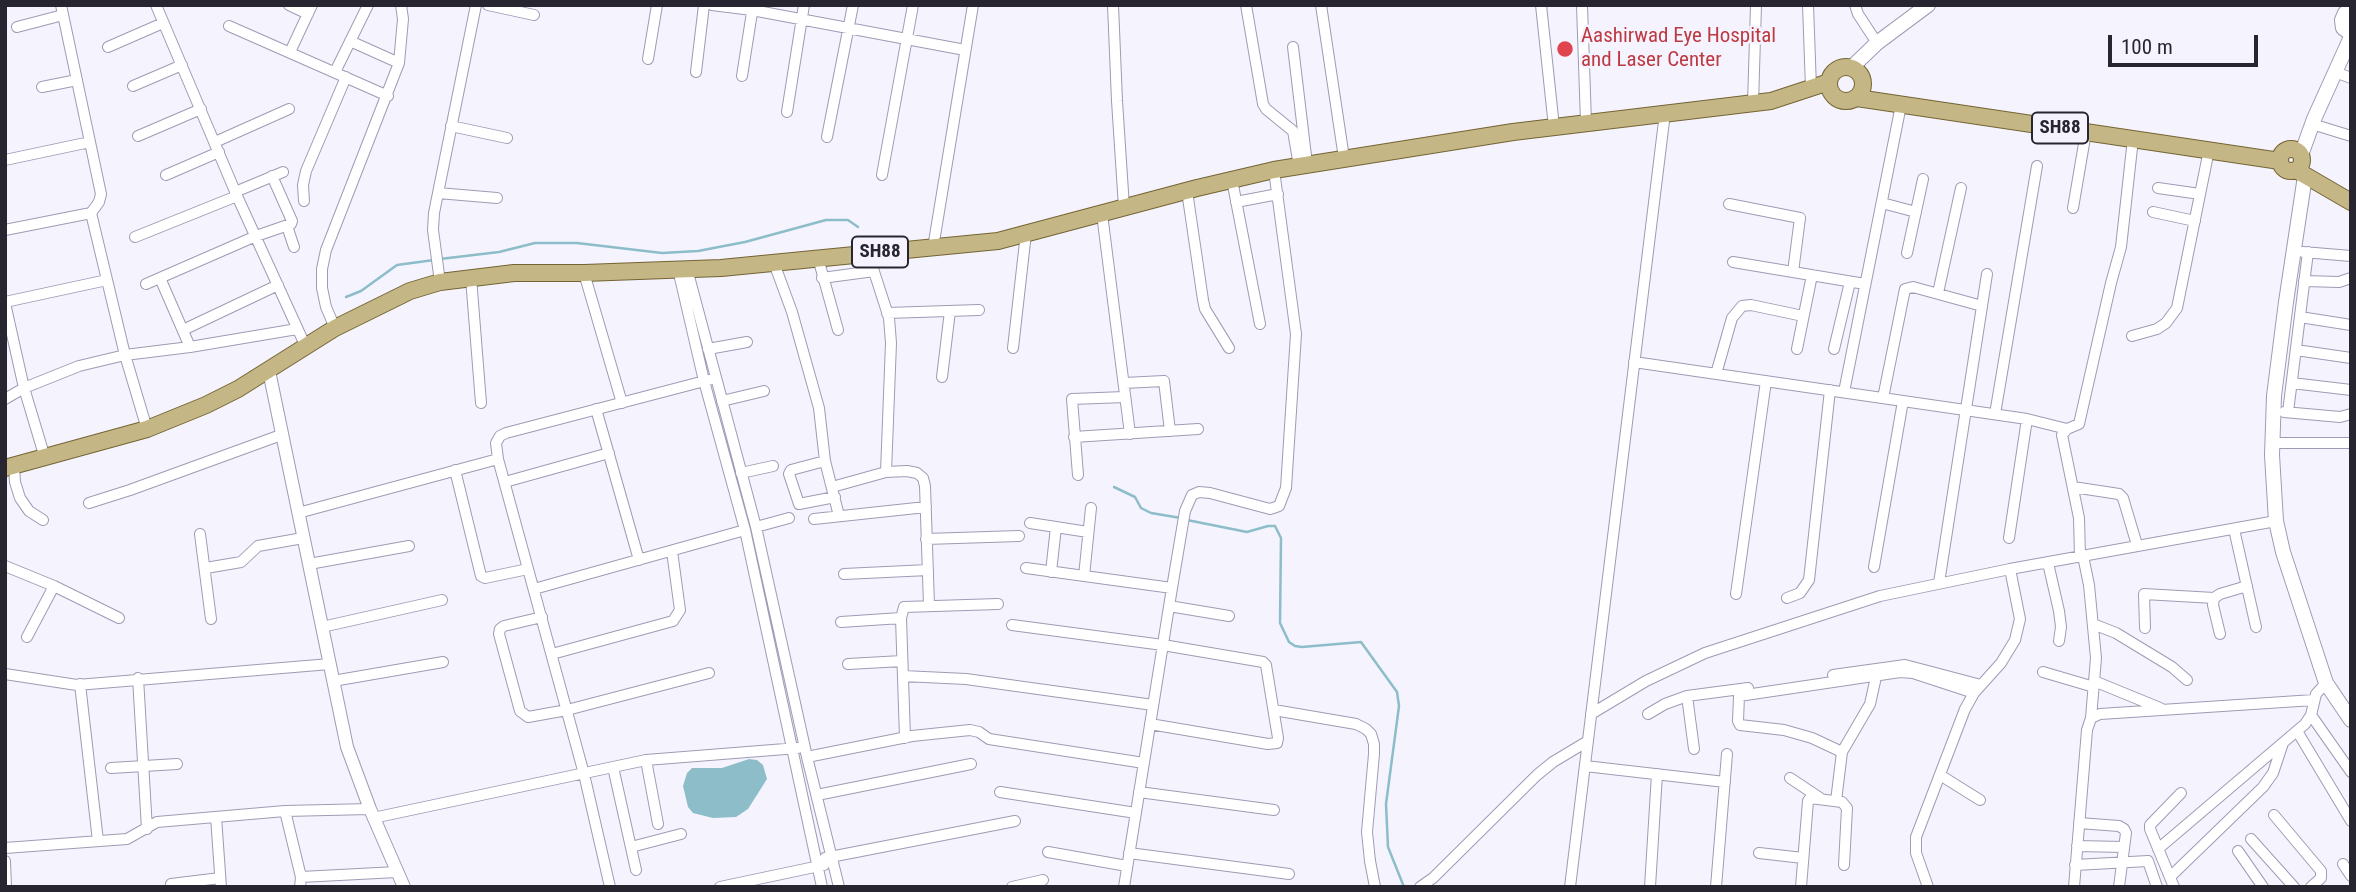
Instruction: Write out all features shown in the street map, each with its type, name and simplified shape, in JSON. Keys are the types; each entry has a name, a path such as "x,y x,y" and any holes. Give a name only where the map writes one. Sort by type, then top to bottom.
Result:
{"main road":[{"path":"1851,68 1877,43 1925,6"},
{"path":"2344,9 2342,24 2351,36 2312,124 2300,167 2301,252 2281,411 2273,443 2276,521 2283,552 2326,682 2346,703 2351,720"},
{"path":"1839,68 1851,68 1862,78 1863,89 1857,98 1846,102 1835,98 1830,91 1829,82 1830,76 1839,68"},
{"name":"SH88","path":"10,467 147,429 206,405 269,371 305,345 335,328 439,274 471,278 514,273 682,269 774,263 998,241 1274,170 1554,127 1753,104 1782,98 1829,82"},
{"name":"SH88","path":"1782,98 1835,98"},
{"name":"SH88","path":"1857,98 2280,160 2288,149 2295,150 2300,167"},
{"path":"2300,167 2351,202"}],"street":[{"path":"156,5 236,194 305,345"},
{"path":"289,5 310,10 289,52"},
{"path":"335,72 368,5"},
{"path":"335,328 324,298 321,269 399,63 403,19 401,5"},
{"path":"439,274 433,213 476,5"},
{"path":"488,5 534,15"},
{"path":"648,59 657,5"},
{"path":"696,72 704,5"},
{"path":"712,5 753,8 965,50"},
{"path":"787,112 804,5"},
{"path":"827,137 853,5"},
{"path":"882,174 913,5"},
{"path":"933,248 972,5"},
{"path":"1113,5 1124,207"},
{"path":"1246,5 1263,104 1293,131 1303,165"},
{"path":"1321,5 1343,158"},
{"path":"1541,5 1554,127"},
{"path":"1582,5 1586,123"},
{"path":"1753,104 1756,5"},
{"path":"1808,5 1811,88"},
{"path":"1855,5 1877,43"},
{"path":"742,76 753,8"},
{"path":"5,230 91,213 101,194 62,10 17,27"},
{"path":"108,47 163,23"},
{"path":"229,26 388,96"},
{"path":"350,41 399,63"},
{"path":"1293,47 1303,165"},
{"path":"133,86 182,65"},
{"path":"2335,72 2351,78"},
{"path":"304,201 306,172 346,77"},
{"path":"42,87 77,80"},
{"path":"1844,392 1901,105"},
{"path":"138,136 201,109"},
{"path":"166,175 289,109"},
{"path":"1570,887 1665,113"},
{"path":"2312,124 2351,136"},
{"path":"451,126 507,138"},
{"path":"2073,208 2086,132"},
{"path":"2074,887 2087,730 2091,718 2094,684 2094,624 2081,556 2079,518 2062,435 2067,429 2079,424 2121,247 2133,139"},
{"path":"5,160 90,142"},
{"path":"2132,337 2157,329 2166,323 2177,308 2209,150"},
{"path":"1995,414 2037,166"},
{"path":"1124,887 1185,511 1192,495 1199,492 1270,509 1279,506 1286,488 1296,334 1274,170"},
{"path":"135,237 277,174 292,221 287,226 257,236 146,284"},
{"path":"1907,253 1923,179"},
{"path":"1232,180 1260,324"},
{"path":"1938,293 1961,188"},
{"path":"2158,188 2200,194"},
{"path":"1188,191 1205,309 1229,348"},
{"path":"438,193 497,198"},
{"path":"1236,202 1278,194"},
{"path":"1882,203 1916,212"},
{"path":"1729,204 1800,218 1794,272"},
{"path":"2153,212 2194,221"},
{"path":"91,213 125,355 147,429"},
{"path":"1101,214 1130,434"},
{"path":"287,226 294,247"},
{"path":"1013,348 1026,233"},
{"path":"2351,256 2301,252 2304,281 2292,383 2281,411 2340,417 2351,414"},
{"path":"868,253 887,313 891,343 886,472"},
{"path":"818,258 838,330"},
{"path":"1733,262 1865,284"},
{"path":"774,263 792,312 819,408 825,461 839,516"},
{"path":"682,269 708,349 741,473 750,529 802,751 822,887"},
{"path":"682,269 704,381 750,529"},
{"path":"822,278 874,271"},
{"path":"584,273 622,402"},
{"path":"1939,583 1987,274"},
{"path":"1797,349 1812,275"},
{"path":"160,278 190,347"},
{"path":"471,278 481,403"},
{"path":"2304,281 2339,282 2351,278"},
{"path":"45,458 24,387 5,303 107,280"},
{"path":"1834,349 1850,282"},
{"path":"183,330 278,285"},
{"path":"1883,398 1905,289 1913,287 1982,306"},
{"path":"1716,374 1732,318 1742,306 1751,305 1803,316"},
{"path":"887,313 979,310"},
{"path":"942,377 950,311"},
{"path":"2300,317 2351,325"},
{"path":"5,398 24,387 79,366 125,355 297,329"},
{"path":"708,349 747,342"},
{"path":"2296,350 2351,358"},
{"path":"1634,362 1995,414 2067,429"},
{"path":"269,371 347,747 404,887"},
{"path":"610,887 584,774 498,459 496,443 500,436 506,433 716,378"},
{"path":"1124,383 1164,381 1170,431"},
{"path":"1737,594 1766,381"},
{"path":"2292,383 2351,390"},
{"path":"1787,598 1800,593 1809,580 1830,390"},
{"path":"722,401 764,391"},
{"path":"1078,475 1072,399 1125,397"},
{"path":"1874,567 1903,401"},
{"path":"596,409 639,560"},
{"path":"2009,538 2027,419"},
{"path":"1074,437 1198,429"},
{"path":"89,503 281,435"},
{"path":"2273,443 2351,443"},
{"path":"505,482 609,453"},
{"path":"298,513 498,459"},
{"path":"825,461 791,470 789,474 799,504 886,472 907,471 917,473 923,478 929,605"},
{"path":"741,473 773,466"},
{"path":"10,467 20,498 29,511 43,520"},
{"path":"455,470 481,576 485,578 528,569"},
{"path":"2073,487 2119,494 2123,498 2137,545"},
{"path":"814,519 926,507"},
{"path":"1084,576 1091,508"},
{"path":"534,589 789,518"},
{"path":"1591,714 1646,681 1705,653 1880,596 2010,569 2276,521"},
{"path":"1030,523 1088,532"},
{"path":"1051,572 1056,527"},
{"path":"2234,528 2256,627"},
{"path":"200,534 211,620"},
{"path":"926,539 1019,536"},
{"path":"206,569 242,562 258,546 303,538"},
{"path":"309,565 409,546"},
{"path":"552,654 673,621 680,610 672,551"},
{"path":"2048,562 2059,611 2059,641"},
{"path":"5,566 120,618"},
{"path":"1026,568 1172,588"},
{"path":"1928,887 1916,853 1916,837 1977,689 2001,663 2015,640 2020,619 2010,569"},
{"path":"845,574 928,570"},
{"path":"27,636 54,586"},
{"path":"2145,628 2144,594 2214,598 2247,586"},
{"path":"2214,598 2213,605 2220,634"},
{"path":"322,627 442,600"},
{"path":"905,738 901,618 904,607 998,604"},
{"path":"1169,606 1228,616"},
{"path":"542,617 504,626 499,635 523,715 528,717 567,710 709,673"},
{"path":"841,622 901,618"},
{"path":"2094,624 2116,633 2172,667 2187,680"},
{"path":"1012,625 1163,645 1264,662 1266,665 1279,738 1274,744 1150,724"},
{"path":"848,664 902,661"},
{"path":"333,681 443,662"},
{"path":"5,674 54,683 80,684 330,664"},
{"path":"1648,714 1687,696 1895,665 1905,665 1977,689"},
{"path":"2043,672 2094,684 2164,710"},
{"path":"1842,752 1812,738 1784,730 1740,725 1738,699 1741,695 1913,673 1977,689"},
{"path":"903,676 966,679 1153,705"},
{"path":"1836,801 1842,752 1870,704 1876,677"},
{"path":"138,678 147,829"},
{"path":"2158,849 2297,731 2311,715 2319,689 2326,682"},
{"path":"80,684 98,841"},
{"path":"1687,696 1694,749"},
{"path":"2091,718 2099,713 2314,701"},
{"path":"1274,710 1356,724 1371,734 1374,754 1367,832 1375,887"},
{"path":"2311,715 2351,772"},
{"path":"5,848 127,839 157,822 285,811 372,813 646,760 802,751 970,730 989,739 1144,763"},
{"path":"2297,731 2351,821"},
{"path":"2181,793 2150,825 2172,882 2263,787 2273,773 2284,740"},
{"path":"1420,887 1433,878 1537,775 1588,741"},
{"path":"802,751 817,795 839,887"},
{"path":"1716,887 1727,754"},
{"path":"646,760 658,824"},
{"path":"111,768 177,764"},
{"path":"817,795 971,764"},
{"path":"1585,766 1725,782"},
{"path":"613,767 636,870"},
{"path":"1650,887 1657,774"},
{"path":"1940,775 1979,800"},
{"path":"1790,778 1823,800"},
{"path":"1000,792 1136,813"},
{"path":"1139,792 1275,810"},
{"path":"1801,887 1810,798 1843,802 1847,808 1844,864"},
{"path":"285,811 301,882 352,873 397,872"},
{"path":"2274,815 2321,871 2321,878 2311,887"},
{"path":"171,884 220,883 216,817"},
{"path":"722,887 817,863 1015,821"},
{"path":"2079,823 2119,826 2126,833 2119,887"},
{"path":"631,847 681,834"},
{"path":"2251,839 2290,883 2277,887"},
{"path":"2077,846 2124,847"},
{"path":"2238,851 2263,887"},
{"path":"1048,852 1127,866"},
{"path":"1129,853 1289,874"},
{"path":"1759,853 1803,858"},
{"path":"5,861 6,887"},
{"path":"2075,865 2147,861 2157,887"},
{"path":"2343,864 2351,876"},
{"path":"352,873 352,887"},
{"path":"1012,887 1043,880"}],"water":[{"path":"749,759 757,760 763,765 767,779 748,809 736,817 713,818 693,813 688,807 683,786 687,773 692,768 722,768"}],"waterway":[{"path":"440,259 499,252 535,243 577,243 662,253 698,251 745,242 826,220 848,220 858,227"},
{"path":"346,297 361,291 397,265 434,260"},
{"path":"1114,487 1135,497 1141,508 1151,513 1181,518"},
{"path":"1187,520 1247,532 1275,526 1281,538 1280,623 1289,642 1302,647 1361,642 1397,692 1399,706 1386,804 1388,847 1404,887"}],"place":[{"name":"Aashirwad Eye Hospital and Laser Center","path":"1565,49"}]}
